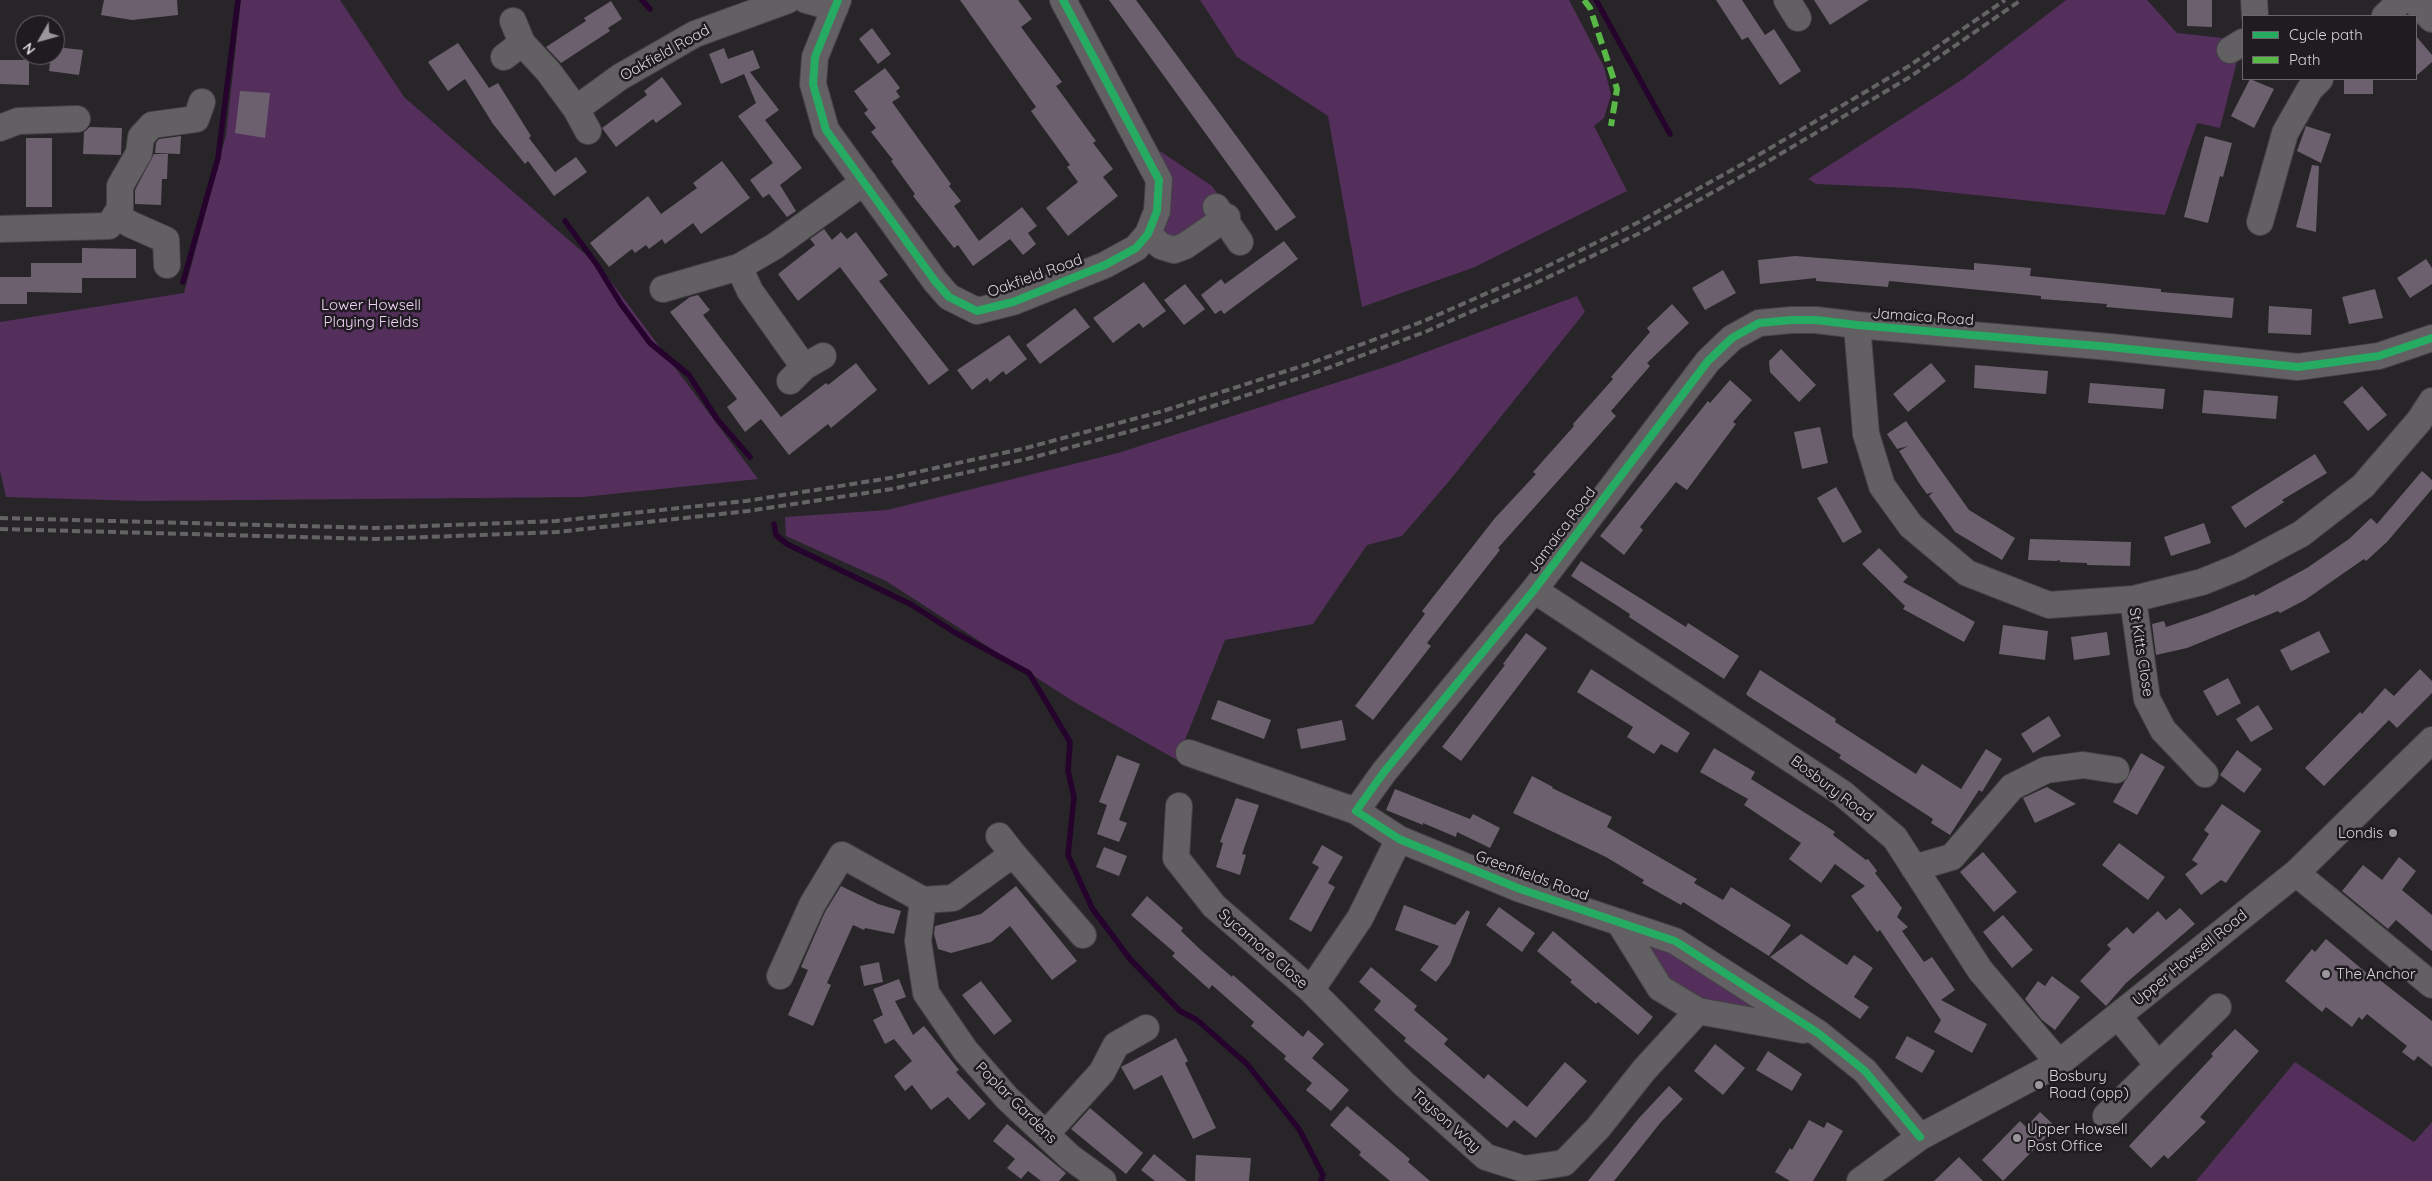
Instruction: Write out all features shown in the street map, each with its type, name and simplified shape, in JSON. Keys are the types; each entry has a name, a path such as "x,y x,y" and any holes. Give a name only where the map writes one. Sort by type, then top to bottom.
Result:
{"street":[{"name":"Oakfield Road","path":"513,40 548,71 582,120 620,77 695,34 788,0"},
{"name":"Oakfield Road","path":"806,0 836,4 815,57 813,84 826,130 944,292 956,302 977,311 1013,302 1105,265 1136,248 1148,234 1157,211 1159,180 1063,0"},
{"path":"2254,0 2255,15"},
{"path":"2387,15 2402,0"},
{"path":"2413,0 2432,19"},
{"path":"2260,222 2285,133 2310,82"},
{"path":"0,228 109,226 120,208 120,186 139,153 141,137 152,125 196,119 202,102"},
{"path":"0,128 18,121 77,119"},
{"path":"663,290 739,267 775,246 864,182"},
{"path":"116,215 130,224 166,240 167,264"},
{"path":"1148,234 1161,246 1174,250 1185,246 1222,215 1240,242"},
{"path":"739,267 750,291 806,368"},
{"name":"Jamaica Road","path":"1534,590 1702,369 1722,346 1759,324 1792,320 1816,320 2091,345 2298,368 2379,356 2432,338"},
{"path":"1857,325 1866,434 1882,486 1911,526 1967,573 2049,605 2133,599 2202,582 2239,567 2301,534 2363,486 2419,421 2432,401"},
{"path":"1356,811 1384,772 1534,590"},
{"name":"Bosbury Road","path":"1534,590 1842,793 1895,838 1980,970 2058,1063"},
{"name":"St Kitts Close","path":"2133,599 2146,699 2163,730 2205,774"},
{"name":"Upper Howsell Road","path":"1860,1181 1920,1137 2058,1063 2296,874 2432,740"},
{"name":"Greenfields Road","path":"1189,752 1356,811 1399,839 1520,889 1675,941 1818,1033 1865,1071 1920,1137"},
{"path":"1914,868 1952,857 2012,788 2046,770 2083,765 2116,770"},
{"name":"Sycamore Close","path":"1179,806 1176,858 1214,906 1311,990 1360,918 1399,839"},
{"path":"780,976 812,905 842,856 923,900 953,898 1006,845 1083,935"},
{"path":"2296,874 2432,986"},
{"name":"Poplar Gardens","path":"923,900 918,941 926,993 965,1050 1007,1098 1070,1157 1103,1181"},
{"name":"Greenfields Road","path":"1619,922 1660,988 1698,1012 1818,1033"},
{"name":"Tayson Way","path":"1311,990 1404,1084 1486,1157 1524,1169 1564,1163 1598,1128 1644,1070 1698,1012"},
{"path":"2106,1116 2218,1007"},
{"path":"2118,1016 2158,1065"},
{"path":"1046,1134 1102,1072 1116,1045 1146,1028"}],"green space":[{"name":"Lower Howsell Playing Fields","path":"241,0 340,0 404,97 601,268 758,479 583,497 141,501 6,497 0,470 0,322 184,293 226,135"},
{"path":"1200,0 1569,0 1604,67 1611,95 1604,118 1594,126 1627,191 1475,267 1362,307 1328,116 1237,57"},
{"path":"2066,0 2147,0 2177,33 2223,38 2237,61 2220,128 2197,123 2165,215 1909,188 1816,184 1808,179 1963,79"},
{"path":"1148,143 1212,186 1222,200 1209,218 1173,245 1161,240"},
{"path":"1577,296 1585,312 1450,480 1402,536 1367,545 1313,624 1225,640 1177,760 1076,703 886,581 786,536 785,517 887,510 1118,453 1391,365"},
{"path":"1652,944 1675,954 1767,1010 1716,1006 1668,981 1646,949"},
{"path":"2295,1062 2414,1142 2432,1122 2432,1181 2196,1181"}],"building":[{"path":"104,0 177,0 178,15 132,20 101,15"},
{"path":"960,0 1018,0 1032,19 1021,27 1062,82 1056,86 1096,141 1093,143 1113,169 1103,177 1118,196 1068,236 1046,208 1078,182 1067,167 1070,165 1031,111 1036,107"},
{"path":"1109,0 1136,0 1296,217 1276,231"},
{"path":"1716,0 1742,0 1765,35 1774,29 1801,71 1780,85 1748,37 1742,40"},
{"path":"1814,0 1869,0 1830,25"},
{"path":"2187,0 2212,0 2212,27 2187,26"},
{"path":"611,1 622,19 608,28 610,31 561,63 546,47 586,21 584,18"},
{"path":"872,28 891,54 878,64 859,39"},
{"path":"2417,37 2432,55 2432,62 2417,75"},
{"path":"458,43 489,88 498,83 531,136 529,138 555,172 576,157 587,172 554,196 528,161 525,164 493,124 465,79 448,91 428,62"},
{"path":"65,48 83,50 79,75 49,71 50,65 65,65"},
{"path":"724,48 728,59 753,50 760,68 750,72 779,110 765,120 802,168 780,185 796,211 787,217 769,194 763,198 750,180 773,163 738,116 756,103 744,74 721,84 709,54"},
{"path":"0,60 15,60 15,65 29,65 29,85 0,84"},
{"path":"885,68 900,88 896,91 900,97 892,102 951,184 949,186 961,201 954,206 979,241 1022,207 1037,226 1028,233 1036,244 1023,255 1010,239 973,266 958,245 954,248 913,196 915,194 891,161 893,160 871,132 876,128 864,113 868,110 854,91"},
{"path":"662,77 682,104 656,123 653,119 616,147 602,128 647,95 644,91"},
{"path":"2249,80 2274,89 2254,128 2231,116"},
{"path":"2344,80 2373,80 2373,94 2344,94"},
{"path":"240,91 270,93 265,138 235,133"},
{"path":"2306,126 2331,134 2321,163 2297,151"},
{"path":"90,127 122,128 121,155 83,154 84,132"},
{"path":"181,136 180,154 155,153 156,143 159,139"},
{"path":"2205,136 2232,143 2223,177 2220,176 2208,223 2184,217"},
{"path":"26,138 52,138 52,207 26,207"},
{"path":"154,154 168,154 167,179 162,179 161,205 135,204 135,190"},
{"path":"722,161 750,198 701,234 693,223 665,244 662,239 649,249 646,245 635,253 632,249 609,267 590,243 648,196 661,214 697,188 693,183"},
{"path":"2312,165 2319,166 2316,232 2296,227"},
{"path":"824,229 832,240 841,232 847,239 856,232 888,275 879,281 949,370 929,385 840,267 798,301 778,274 815,245 810,239"},
{"path":"1284,241 1298,259 1224,314 1221,310 1215,314 1201,295 1221,279 1225,284"},
{"path":"82,248 136,249 136,278 82,278 82,293 27,292 27,304 0,304 0,277 31,277 31,263 82,263"},
{"path":"1795,256 1974,270 1974,263 2031,268 2030,276 2161,289 2161,292 2234,298 2232,318 2106,307 2107,304 2041,299 2041,296 1889,281 1888,287 1816,281 1816,278 1760,284 1758,260"},
{"path":"2426,259 2432,268 2432,284 2410,298 2397,278"},
{"path":"1723,270 1736,293 1705,310 1692,288"},
{"path":"1144,282 1166,311 1143,328 1139,323 1113,343 1093,318"},
{"path":"1185,284 1205,309 1184,325 1164,300"},
{"path":"2375,289 2383,318 2349,324 2342,297"},
{"path":"698,295 710,310 703,315 781,417 856,363 877,390 831,428 828,424 789,455 761,419 745,432 727,407 737,399 670,312 690,297"},
{"path":"1672,304 1689,323 1647,363 1650,366 1611,411 1616,416 1498,548 1500,550 1427,643 1431,646 1373,720 1355,706 1425,614 1422,611 1495,518 1536,474 1533,472 1613,379 1611,377 1650,332 1647,328"},
{"path":"2269,306 2312,309 2311,335 2268,333"},
{"path":"1075,308 1090,327 1040,364 1026,345"},
{"path":"1009,335 1027,359 1006,375 1003,371 990,382 987,378 972,390 957,370"},
{"path":"1781,349 1816,385 1799,402 1770,372 1769,361"},
{"path":"1931,363 1946,381 1908,412 1893,394"},
{"path":"1975,365 2048,371 2046,394 1974,388"},
{"path":"1730,380 1752,400 1733,422 1736,424 1687,490 1676,482 1640,527 1643,530 1624,555 1600,536 1708,401 1710,403"},
{"path":"2090,383 2165,389 2163,409 2088,403"},
{"path":"2362,386 2387,415 2368,431 2343,402"},
{"path":"2204,390 2278,396 2276,419 2202,413"},
{"path":"1906,421 1969,510 2015,538 2002,560 1955,532 1929,496 1933,492 1927,494 1919,483 1899,451 1908,446 1897,449 1887,434"},
{"path":"1820,427 1828,463 1802,469 1794,432"},
{"path":"2315,454 2327,473 2282,500 2284,502 2245,528 2231,507"},
{"path":"2422,471 2432,480 2432,489 2387,542 2366,561 2364,559 2305,600 2280,613 2278,611 2187,648 2156,655 2152,624 2164,621 2166,627 2208,613 2254,594 2255,596 2307,568 2349,539 2371,518 2377,524"},
{"path":"1836,487 1862,532 1843,543 1817,498"},
{"path":"2204,523 2211,543 2171,556 2164,537"},
{"path":"2030,539 2131,542 2130,566 2087,565 2087,563 2060,562 2060,560 2028,560"},
{"path":"1879,548 1908,577 1903,582 1975,622 1964,642 1903,609 1905,606 1862,564"},
{"path":"1581,561 1686,627 1688,623 1739,656 1724,679 1629,617 1630,614 1571,576"},
{"path":"2003,625 2048,631 2045,660 1999,654"},
{"path":"2319,631 2330,652 2291,671 2280,650"},
{"path":"2107,632 2110,655 2074,660 2071,637"},
{"path":"1526,633 1547,648 1461,761 1442,747 1505,665 1503,664"},
{"path":"1591,669 1690,733 1677,753 1661,744 1654,754 1627,737 1633,727 1577,692"},
{"path":"2420,669 2432,681 2432,693 2397,728 2389,720 2324,786 2305,768 2360,712 2362,714 2385,688 2394,696"},
{"path":"1760,670 1836,719 1835,722 1916,774 1922,764 1961,789 1986,749 2002,759 1982,792 1979,790 1950,835 1931,823 1933,819 1839,758 1841,755 1748,696 1746,694"},
{"path":"2228,678 2241,703 2217,716 2203,691"},
{"path":"1218,700 1271,720 1264,739 1211,719"},
{"path":"2258,705 2273,729 2251,742 2236,719"},
{"path":"2049,716 2061,736 2033,753 2021,734"},
{"path":"1342,720 1346,740 1301,749 1297,729"},
{"path":"1714,748 1755,772 1751,779 1835,832 1833,835 1866,860 1868,859 1877,871 1875,873 1902,908 1897,917 1908,927 1902,931 1924,962 1932,957 1955,990 1941,1000 1987,1024 1972,1053 1934,1032 1941,1020 1880,930 1877,932 1851,896 1865,886 1835,864 1821,883 1789,859 1801,843 1744,805 1748,799 1700,772"},
{"path":"2237,750 2262,769 2244,793 2220,775"},
{"path":"2141,753 2165,767 2137,815 2113,802"},
{"path":"1117,755 1140,764 1119,820 1127,823 1119,842 1097,834 1107,805 1099,802"},
{"path":"1532,776 1552,788 1612,817 1607,827 1697,879 1694,883 1723,900 1731,887 1791,925 1769,956 1683,902 1681,905 1642,883 1644,880 1606,857 1513,813"},
{"path":"2047,787 2076,804 2035,823 2023,798"},
{"path":"1395,789 1470,819 1473,814 1500,828 1490,848 1457,832 1456,837 1423,823 1423,825 1386,810"},
{"path":"1236,798 1259,805 1242,854 1246,855 1240,875 1216,867 1223,843 1220,842"},
{"path":"2222,804 2261,831 2226,883 2221,880 2201,895 2185,874 2198,864 2192,860 2209,834 2204,830"},
{"path":"2119,843 2165,877 2148,900 2102,865"},
{"path":"1322,845 1343,857 1328,883 1335,887 1311,932 1289,919 1319,867 1312,863"},
{"path":"1104,847 1127,856 1119,876 1096,867"},
{"path":"1983,852 2017,892 1994,912 1960,872"},
{"path":"2399,857 2416,871 2402,890 2432,915 2432,951 2396,920 2388,929 2342,891 2363,865 2382,880"},
{"path":"841,886 878,904 901,911 894,934 865,928 864,930 853,925 827,983 831,985 813,1026 788,1015 808,970 801,967 825,912"},
{"path":"1016,886 1077,961 1052,980 1010,926 991,942 951,953 938,949 934,934 935,926 981,914"},
{"path":"1147,896 1183,928 1181,931 1203,952 1232,977 1233,975 1303,1037 1308,1030 1324,1044 1312,1058 1349,1090 1331,1111 1306,1090 1312,1083 1284,1059 1286,1056 1251,1026 1254,1022 1212,985 1209,989 1172,956 1175,953 1131,915"},
{"path":"1404,905 1455,925 1467,910 1470,912 1450,964 1436,982 1420,970 1439,946 1395,930"},
{"path":"1499,907 1535,933 1522,952 1486,925"},
{"path":"2180,908 2195,924 2126,983 2106,1006 2080,981 2111,949 2107,945 2127,927 2133,934 2158,911 2166,920"},
{"path":"2003,915 2033,950 2012,968 1983,932"},
{"path":"1553,931 1653,1017 1638,1035 1598,1002 1596,1004 1570,982 1572,980 1537,951"},
{"path":"1801,934 1847,965 1854,955 1873,968 1854,997 1869,1007 1860,1019 1770,957"},
{"path":"2326,939 2369,975 2371,973 2432,1021 2432,1067 2418,1056 2414,1061 2402,1052 2407,1046 2367,1014 2362,1020 2359,1017 2352,1027 2326,1007 2322,1012 2285,981 2312,949 2315,952"},
{"path":"879,962 883,982 864,986 860,966"},
{"path":"1371,967 1417,1006 1414,1010 1448,1039 1444,1044 1484,1079 1488,1074 1527,1107 1565,1062 1587,1081 1536,1138 1514,1120 1507,1128 1404,1041 1406,1038 1374,1010 1381,1001 1359,982"},
{"path":"2052,976 2080,997 2055,1030 2042,1020 2025,999 2038,981 2045,986"},
{"path":"899,979 906,997 895,1001 913,1035 924,1026 959,1070 956,1072 986,1104 969,1120 948,1097 931,1110 912,1085 905,1091 894,1076 912,1061 894,1039 885,1044 873,1020 883,1015 873,989"},
{"path":"981,981 1012,1021 994,1035 962,995"},
{"path":"2235,1029 2259,1051 2200,1117 2206,1122 2168,1159 2164,1155 2151,1168 2129,1146 2213,1056 2211,1054"},
{"path":"1907,1036 1935,1051 1922,1073 1895,1058"},
{"path":"1176,1038 1188,1061 1185,1063 1216,1128 1193,1139 1162,1075 1134,1090 1121,1067"},
{"path":"1715,1044 1745,1068 1723,1095 1694,1071"},
{"path":"1768,1051 1802,1074 1792,1091 1756,1070"},
{"path":"1669,1086 1683,1099 1661,1122 1614,1181 1588,1181 1639,1118"},
{"path":"1347,1106 1410,1159 1408,1162 1430,1181 1390,1181 1359,1155 1361,1152 1330,1125"},
{"path":"1090,1108 1143,1153 1126,1174 1071,1129"},
{"path":"2040,1112 2056,1127 2003,1181 1982,1160 2020,1121 2026,1127"},
{"path":"1809,1120 1824,1128 1827,1122 1843,1131 1813,1181 1790,1181 1775,1172 1790,1148 1792,1150"},
{"path":"1007,1124 1066,1173 1059,1181 1041,1181 1028,1171 1021,1179 1007,1168 1015,1159 993,1141"},
{"path":"1154,1154 1187,1181 1155,1181 1141,1170"},
{"path":"1196,1155 1251,1158 1249,1181 1195,1181"},
{"path":"1959,1157 1983,1181 1934,1181"}],"waterway":[{"path":"183,282 218,158 238,0"},
{"path":"642,0 650,9"},
{"path":"1596,0 1670,134"},
{"path":"565,221 650,343 689,375 717,419 750,457"},
{"path":"774,524 776,535 787,544 912,605 954,632 1029,673 1070,742 1068,771 1074,797 1068,855 1092,908 1130,959 1180,1011 1197,1020 1247,1064 1299,1129 1323,1175 1321,1181"}],"railway":[{"path":"0,518 375,528 556,521 746,501 890,478 1026,448 1163,411 1311,363 1424,321 1535,272 1637,223 1755,157 1909,66 2005,0"},
{"path":"0,529 376,539 557,532 748,511 892,489 1027,459 1164,422 1312,374 1425,332 1536,283 1638,234 1760,166 1910,77 2021,0"}],"marked path":[{"path":"1584,0 1590,8 1617,89 1611,126"}],"cycle path":[{"path":"838,0 815,57 813,84 826,130 935,281 949,297 977,311 1013,302 1105,265 1136,248 1148,234 1157,211 1159,180 1063,0"},
{"path":"1920,1137 1865,1071 1818,1033 1675,941 1520,889 1399,839 1356,811 1384,772 1534,590 1708,361 1732,338 1759,323 1816,320 2110,347 2298,367 2379,356 2432,338"}],"place":[{"name":"Londis","path":"2393,833"},
{"name":"The Anchor","path":"2326,974"},
{"name":"Bosbury Road (opp)","path":"2039,1085"},
{"name":"Upper Howsell Post Office","path":"2017,1138"}]}
